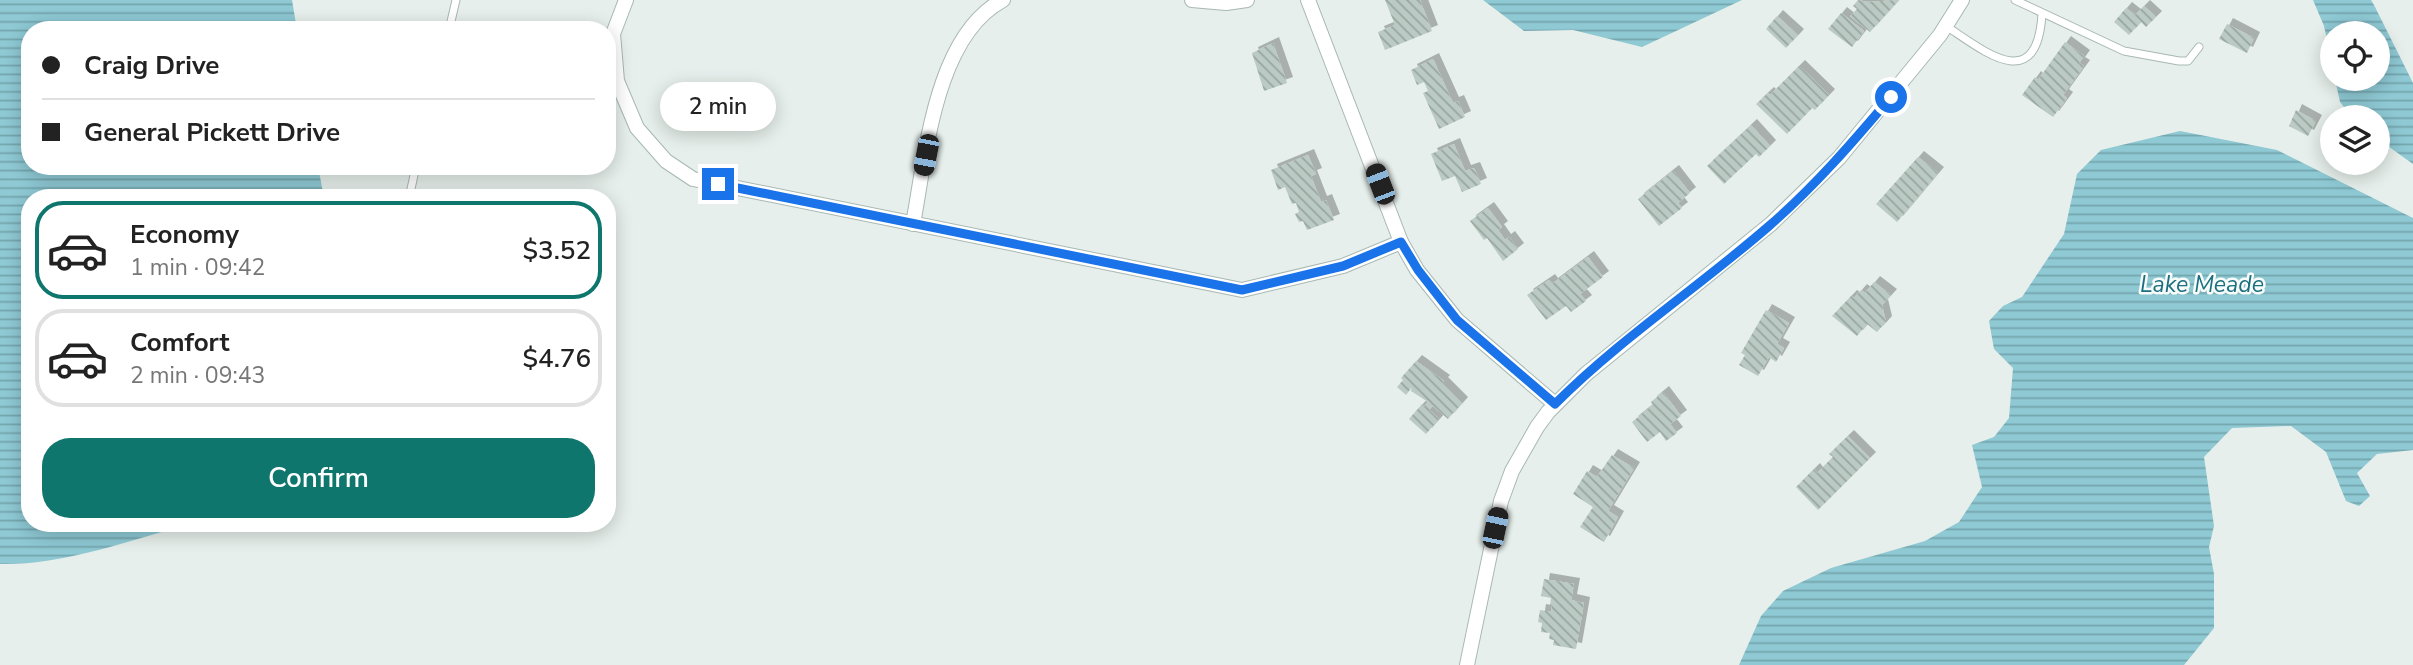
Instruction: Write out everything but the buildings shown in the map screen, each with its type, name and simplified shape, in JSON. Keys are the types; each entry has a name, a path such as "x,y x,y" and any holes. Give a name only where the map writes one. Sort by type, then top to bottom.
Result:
{"street":[{"path":"616,26 626,0"},
{"path":"913,223 936,103 950,59 986,9 1003,0"},
{"path":"1192,0 1227,3 1247,0"},
{"path":"1308,0 1401,242 1418,270 1457,320 1555,404"},
{"path":"1467,665 1501,501 1526,443 1555,404 1618,346 1771,224 1839,158 1891,97 1946,26 1962,0"},
{"path":"616,69 617,81 637,128 666,161 693,179 1242,290 1343,266 1401,242"}],"lane":[{"path":"451,21 456,0"},
{"path":"2015,0 2124,51 2188,61 2199,47"},
{"path":"1946,26 1996,58 2010,62 2020,60 2031,51 2041,29 2042,13"}],"water":[{"path":"0,0 292,0 296,21 21,21 21,175 320,175 322,189 21,189 21,532 161,532 66,558 0,564"},
{"path":"1483,0 1742,0 1642,47 1573,30 1524,31"},
{"path":"2313,0 2371,0 2382,21 2322,21"},
{"path":"2390,38 2413,83 2413,164 2390,148 2390,105 2342,105 2338,91 2390,91"},
{"name":"Lake Meade","path":"2180,131 2277,150 2320,172 2320,175 2327,175 2413,218 2413,450 2377,454 2357,473 2370,496 2359,506 2346,501 2326,452 2291,426 2232,428 2204,457 2214,526 2209,547 2214,574 2214,628 2184,665 1739,665 1761,616 1783,591 1831,568 1925,541 1959,522 1982,487 1972,445 1994,437 2009,418 2013,368 1994,349 1989,321 2003,306 2022,297 2064,234 2077,174 2101,150"}],"route":[{"path":"718,184 1242,290 1343,266 1401,242 1418,270 1457,320 1555,404 1618,346 1771,224 1839,158 1891,97"}]}
